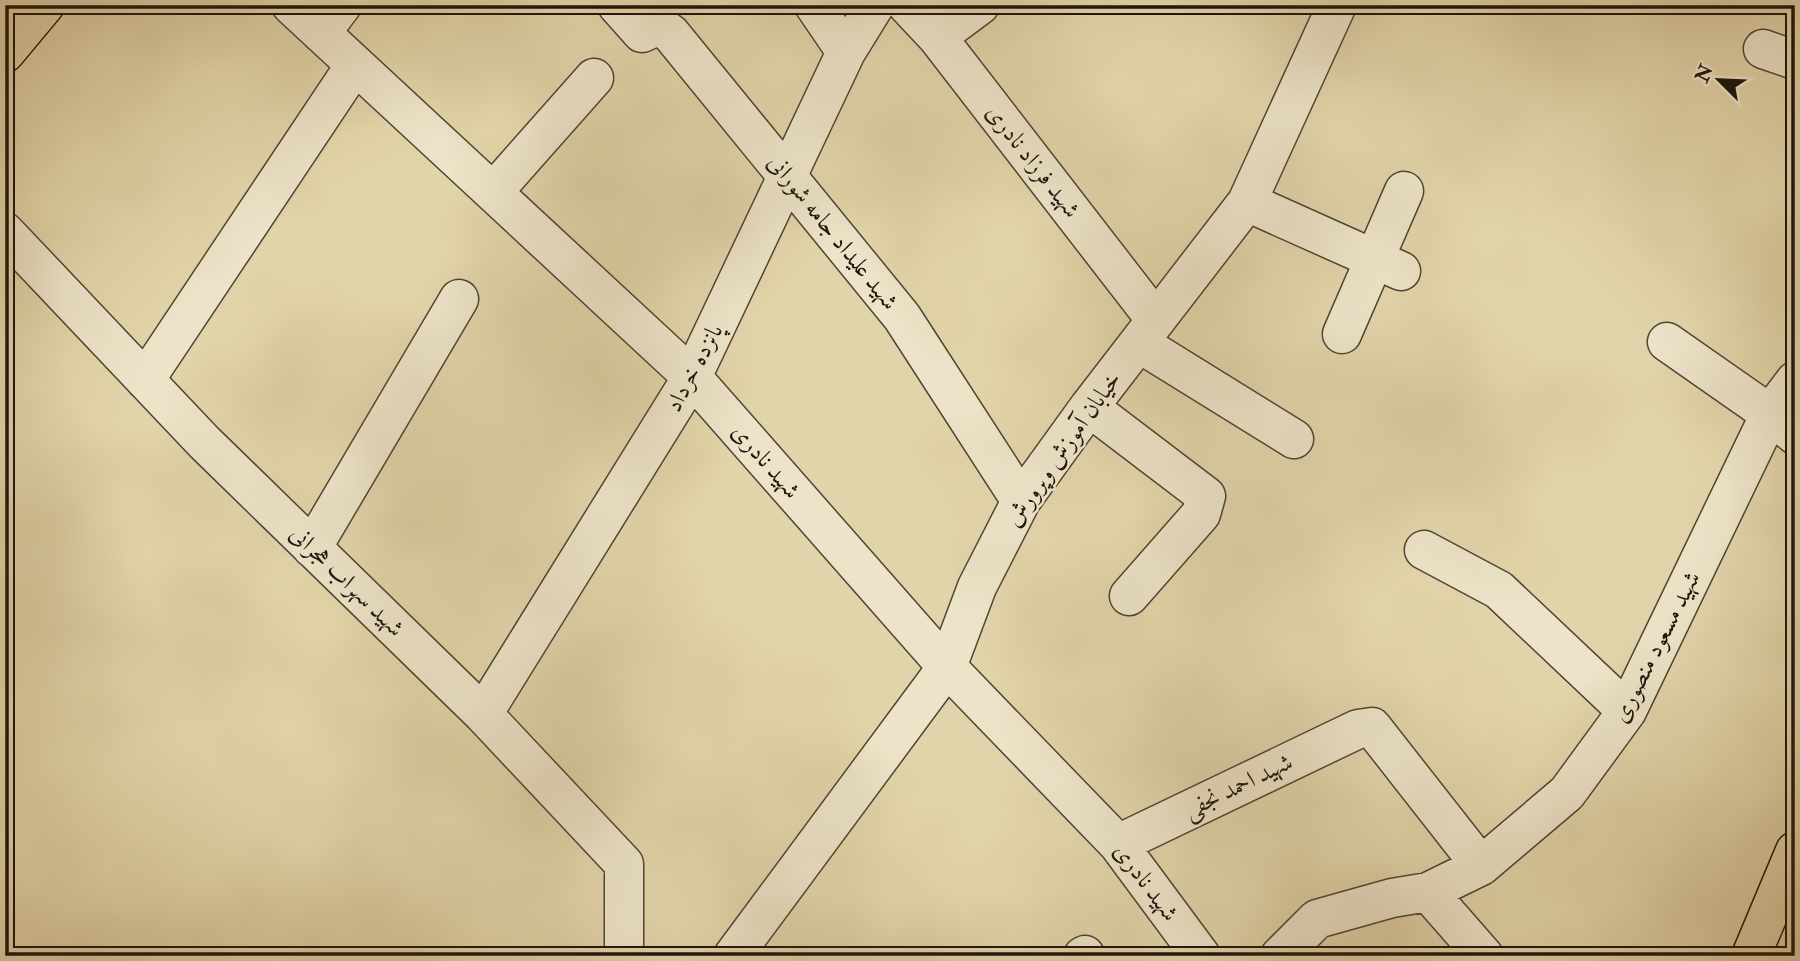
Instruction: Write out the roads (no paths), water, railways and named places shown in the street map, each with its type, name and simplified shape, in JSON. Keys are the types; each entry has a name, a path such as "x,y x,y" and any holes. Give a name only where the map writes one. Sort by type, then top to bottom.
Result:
{"main road":[{"path":"5,53 45,5"},
{"path":"1751,956 1795,851"}],"street":[{"name":"شهید نادری","path":"291,5 331,19 355,65 692,377 947,667 1118,844 1202,956"},
{"name":"شهید علیداد جامه شورانی","path":"617,5 642,33 659,25 671,34 902,317 1021,501"},
{"path":"814,5 846,51"},
{"name":"پانزده خرداد","path":"483,714 692,377 846,51 874,5"},
{"name":"شهید فرزاد نادری","path":"907,5 937,37 1147,331"},
{"path":"937,37 980,5"},
{"name":"خیابان آموزش وپرورش","path":"733,956 947,667 977,587 1021,501 1089,407 1247,202 1337,5"},
{"path":"145,380 355,65"},
{"path":"494,191 594,78"},
{"path":"1342,334 1388,265 1404,191"},
{"path":"1247,202 1388,265"},
{"name":"شهید سهراب هجرانی","path":"5,232 145,380 312,548 483,714 624,864 624,956"},
{"path":"312,548 459,299"},
{"path":"1147,331 1294,439"},
{"path":"1667,341 1783,425"},
{"name":"شهید مسعود منصوری","path":"1280,956 1317,919 1392,898 1427,892 1481,866 1567,793 1627,711 1783,425 1795,381"},
{"path":"1089,407 1206,496 1201,514 1129,596"},
{"path":"1424,550 1499,590 1627,711"},
{"name":"شهید احمد نجفی","path":"1118,844 1359,729 1372,727 1481,866"},
{"path":"1427,892 1484,956"}]}
